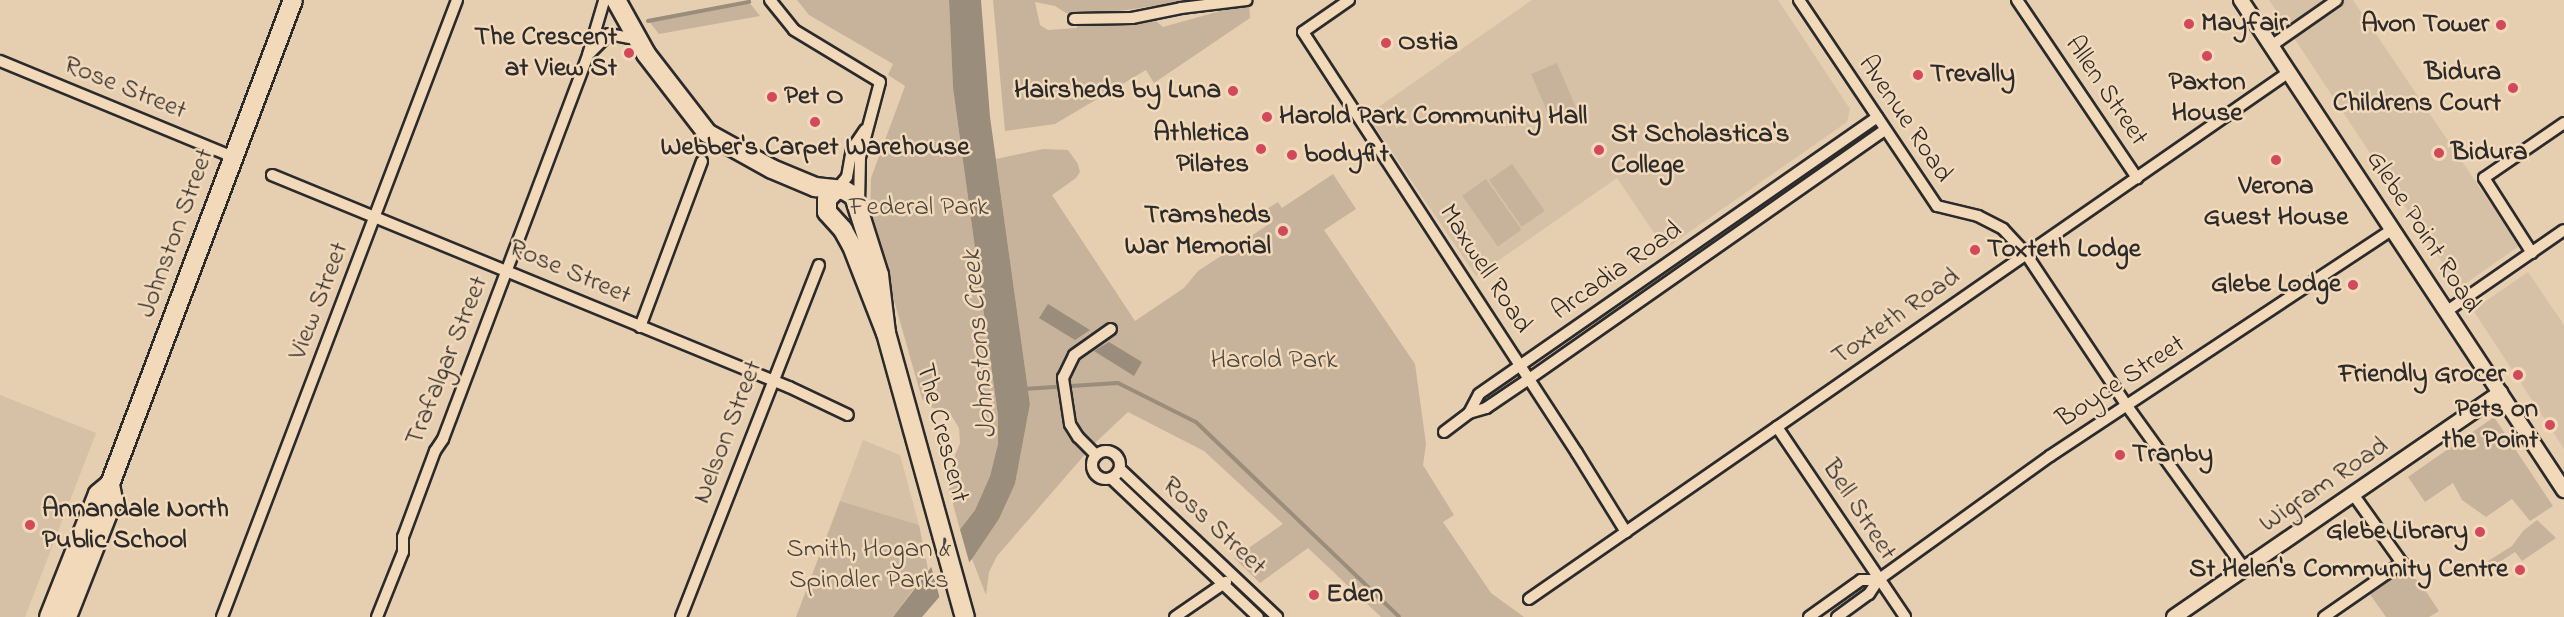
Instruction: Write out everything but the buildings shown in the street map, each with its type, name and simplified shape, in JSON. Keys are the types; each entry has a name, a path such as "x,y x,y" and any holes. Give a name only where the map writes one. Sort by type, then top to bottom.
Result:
{"main road":[{"name":"Johnston Street","path":"49,617 98,494 110,484 293,0"},
{"name":"The Crescent","path":"604,0 630,38 646,54 707,133 772,169 815,187 836,190"},
{"name":"The Crescent","path":"616,0 646,54"},
{"name":"The Crescent","path":"772,169 809,197 843,230 852,246 886,333 965,617"},
{"path":"836,190 844,190 851,194 859,208 849,222 840,224 833,221 826,206 829,196 836,190"},
{"name":"The Crescent","path":"859,208 879,275 886,333"},
{"name":"Johnston Street","path":"69,616 113,500 110,484"}],"street":[{"name":"View Street","path":"222,617 457,0"},
{"name":"Trafalgar Street","path":"377,617 403,552 403,537 435,451 443,439 588,55 604,0"},
{"path":"770,0 797,33 880,82 860,157 859,208"},
{"path":"1074,20 1132,18 1181,8 1247,0"},
{"name":"Maxwell Road","path":"1349,0 1303,32 1626,532"},
{"name":"Avenue Road","path":"1798,0 1937,206 1978,216 2003,229 2026,254 2127,406 2244,568"},
{"name":"Allen Street","path":"2017,0 2137,178"},
{"name":"Glebe Point Road","path":"2241,0 2564,490"},
{"path":"2271,46 2337,0"},
{"name":"Trafalgar Street","path":"588,55 609,34 615,33 630,38"},
{"name":"Rose Street","path":"0,61 233,157"},
{"name":"Toxteth Road","path":"1529,600 2289,72"},
{"name":"Arcadia Road","path":"1469,413 1479,394 1877,117"},
{"path":"2532,253 2484,178 2564,123"},
{"path":"836,190 847,177 854,146 869,125"},
{"name":"Arcadia Road","path":"1444,432 1469,413 1486,408 1529,379 1885,130"},
{"path":"640,327 702,161"},
{"name":"Rose Street","path":"272,175 772,380 833,406 848,415"},
{"path":"1784,182 1793,194"},
{"name":"Boyce Street","path":"1837,617 1869,594 1878,580 2050,456 2393,229"},
{"path":"2447,311 2564,230"},
{"name":"Arcadia Road","path":"1709,234 1718,247"},
{"name":"Nelson Street","path":"681,617 819,265"},
{"path":"1096,455 1072,429 1063,378 1068,363 1074,355 1111,329"},
{"name":"Wigram Road","path":"2174,617 2500,393"},
{"name":"Bell Street","path":"1777,427 1905,617"},
{"name":"Ross Street","path":"1258,617 1111,478 1102,478 1093,471 1092,462 1096,455 1103,451 1112,452 1118,457 1120,469 1276,617"},
{"path":"1111,478 1120,469"},
{"path":"2324,617 2402,563 2353,494"},
{"path":"1175,617 1234,576"},
{"name":"Boyce Street","path":"1809,617 1861,580 1878,580"}],"shaded area":[{"name":"Johnstons Creek","path":"949,0 981,0 990,117 1030,404 1015,484 999,519 972,559 922,617 893,617 975,510 990,476 998,444 998,416 953,88"},
{"name":"St Scholastica's College","path":"1532,0 1778,0 1850,109 1847,122 1665,249 1617,178 1476,276 1367,115"},
{"path":"2269,0 2353,0 2519,246 2459,288"},
{"path":"2528,272 2564,325 2564,449 2473,310"},
{"path":"1048,304 1090,330 1075,340 1039,318"},
{"path":"1109,342 1142,362 1134,376 1094,351"},
{"name":"Annandale North Public School","path":"0,395 96,433 25,617 0,617"},
{"path":"863,440 900,455 919,525 840,501"}],"green space":[{"name":"Federal Park","path":"797,0 949,0 953,88 998,416 998,444 990,476 975,510 960,530 946,478 960,443 959,428 951,415 931,407 922,399 870,216 871,178 905,86 888,75 893,64 809,15"},
{"path":"993,0 1199,0 1181,2 1180,5 1153,6 1093,15 1066,13 1055,6 1035,2 1040,25 1048,30 1077,28 1077,22 1133,25 1156,21 1163,27 1249,3 1250,18 1154,83 1146,70 1055,124 1005,131"},
{"path":"748,1 760,16 659,34 647,19"},
{"path":"1557,63 1577,110 1551,121 1531,74"},
{"name":"Harold Park","path":"1043,149 1068,150 1078,164 1080,172 1076,178 1052,195 1135,321 1184,288 1198,271 1227,252 1229,256 1240,249 1238,245 1272,222 1265,210 1278,202 1282,208 1333,174 1356,209 1324,230 1415,364 1426,444 1423,465 1454,515 1443,522 1491,593 1524,617 1381,617 1308,548 1260,583 1234,558 1283,524 1204,451 1128,412 1094,444 997,556 989,572 986,595 972,559 999,519 1015,484 1030,404 996,159"},
{"path":"1512,164 1545,211 1522,227 1489,180"},
{"path":"1486,179 1522,230 1498,246 1462,196"},
{"path":"2494,417 2553,506 2530,521 2512,499 2486,517 2462,500 2453,483 2425,502 2408,477"},
{"name":"Smith, Hogan & Spindler Parks","path":"840,501 919,525 928,569 893,617 796,617"},
{"path":"2537,520 2556,538 2522,561 2515,552 2492,567 2488,561 2512,546 2523,531"},
{"path":"2395,575 2408,575 2419,581 2439,611 2429,617 2386,617 2369,593"}],"pier":[{"path":"959,526 970,565 940,599 930,562"}],"waterway":[{"path":"648,21 749,2"},
{"path":"1023,389 1118,383 1196,422 1399,617"}],"place":[{"name":"Mayfair","path":"2189,24"},
{"name":"Avon Tower","path":"2501,25"},
{"name":"Ostia","path":"1386,43"},
{"name":"The Crescent at View St","path":"629,53"},
{"name":"Paxton House","path":"2207,56"},
{"name":"Trevally","path":"1918,75"},
{"name":"Bidura Childrens Court","path":"2513,88"},
{"name":"Hairsheds by Luna","path":"1233,91"},
{"name":"Pet O","path":"772,97"},
{"name":"Harold Park Community Hall","path":"1267,117"},
{"name":"Webber's Carpet Warehouse","path":"815,122"},
{"name":"Athletica Pilates","path":"1261,149"},
{"name":"St Scholastica's College","path":"1599,150"},
{"name":"Bidura","path":"2439,153"},
{"name":"bodyfit","path":"1292,155"},
{"name":"Verona Guest House","path":"2276,160"},
{"name":"Tramsheds War Memorial","path":"1283,231"},
{"name":"Toxteth Lodge","path":"1975,250"},
{"name":"Glebe Lodge","path":"2353,285"},
{"name":"Friendly Grocer","path":"2518,375"},
{"name":"Pets on the Point","path":"2550,425"},
{"name":"Tranby","path":"2120,455"},
{"name":"Annandale North Public School","path":"30,525"},
{"name":"Glebe Library","path":"2480,532"},
{"name":"St Helen's Community Centre","path":"2520,570"},
{"name":"Eden","path":"1314,595"}]}
